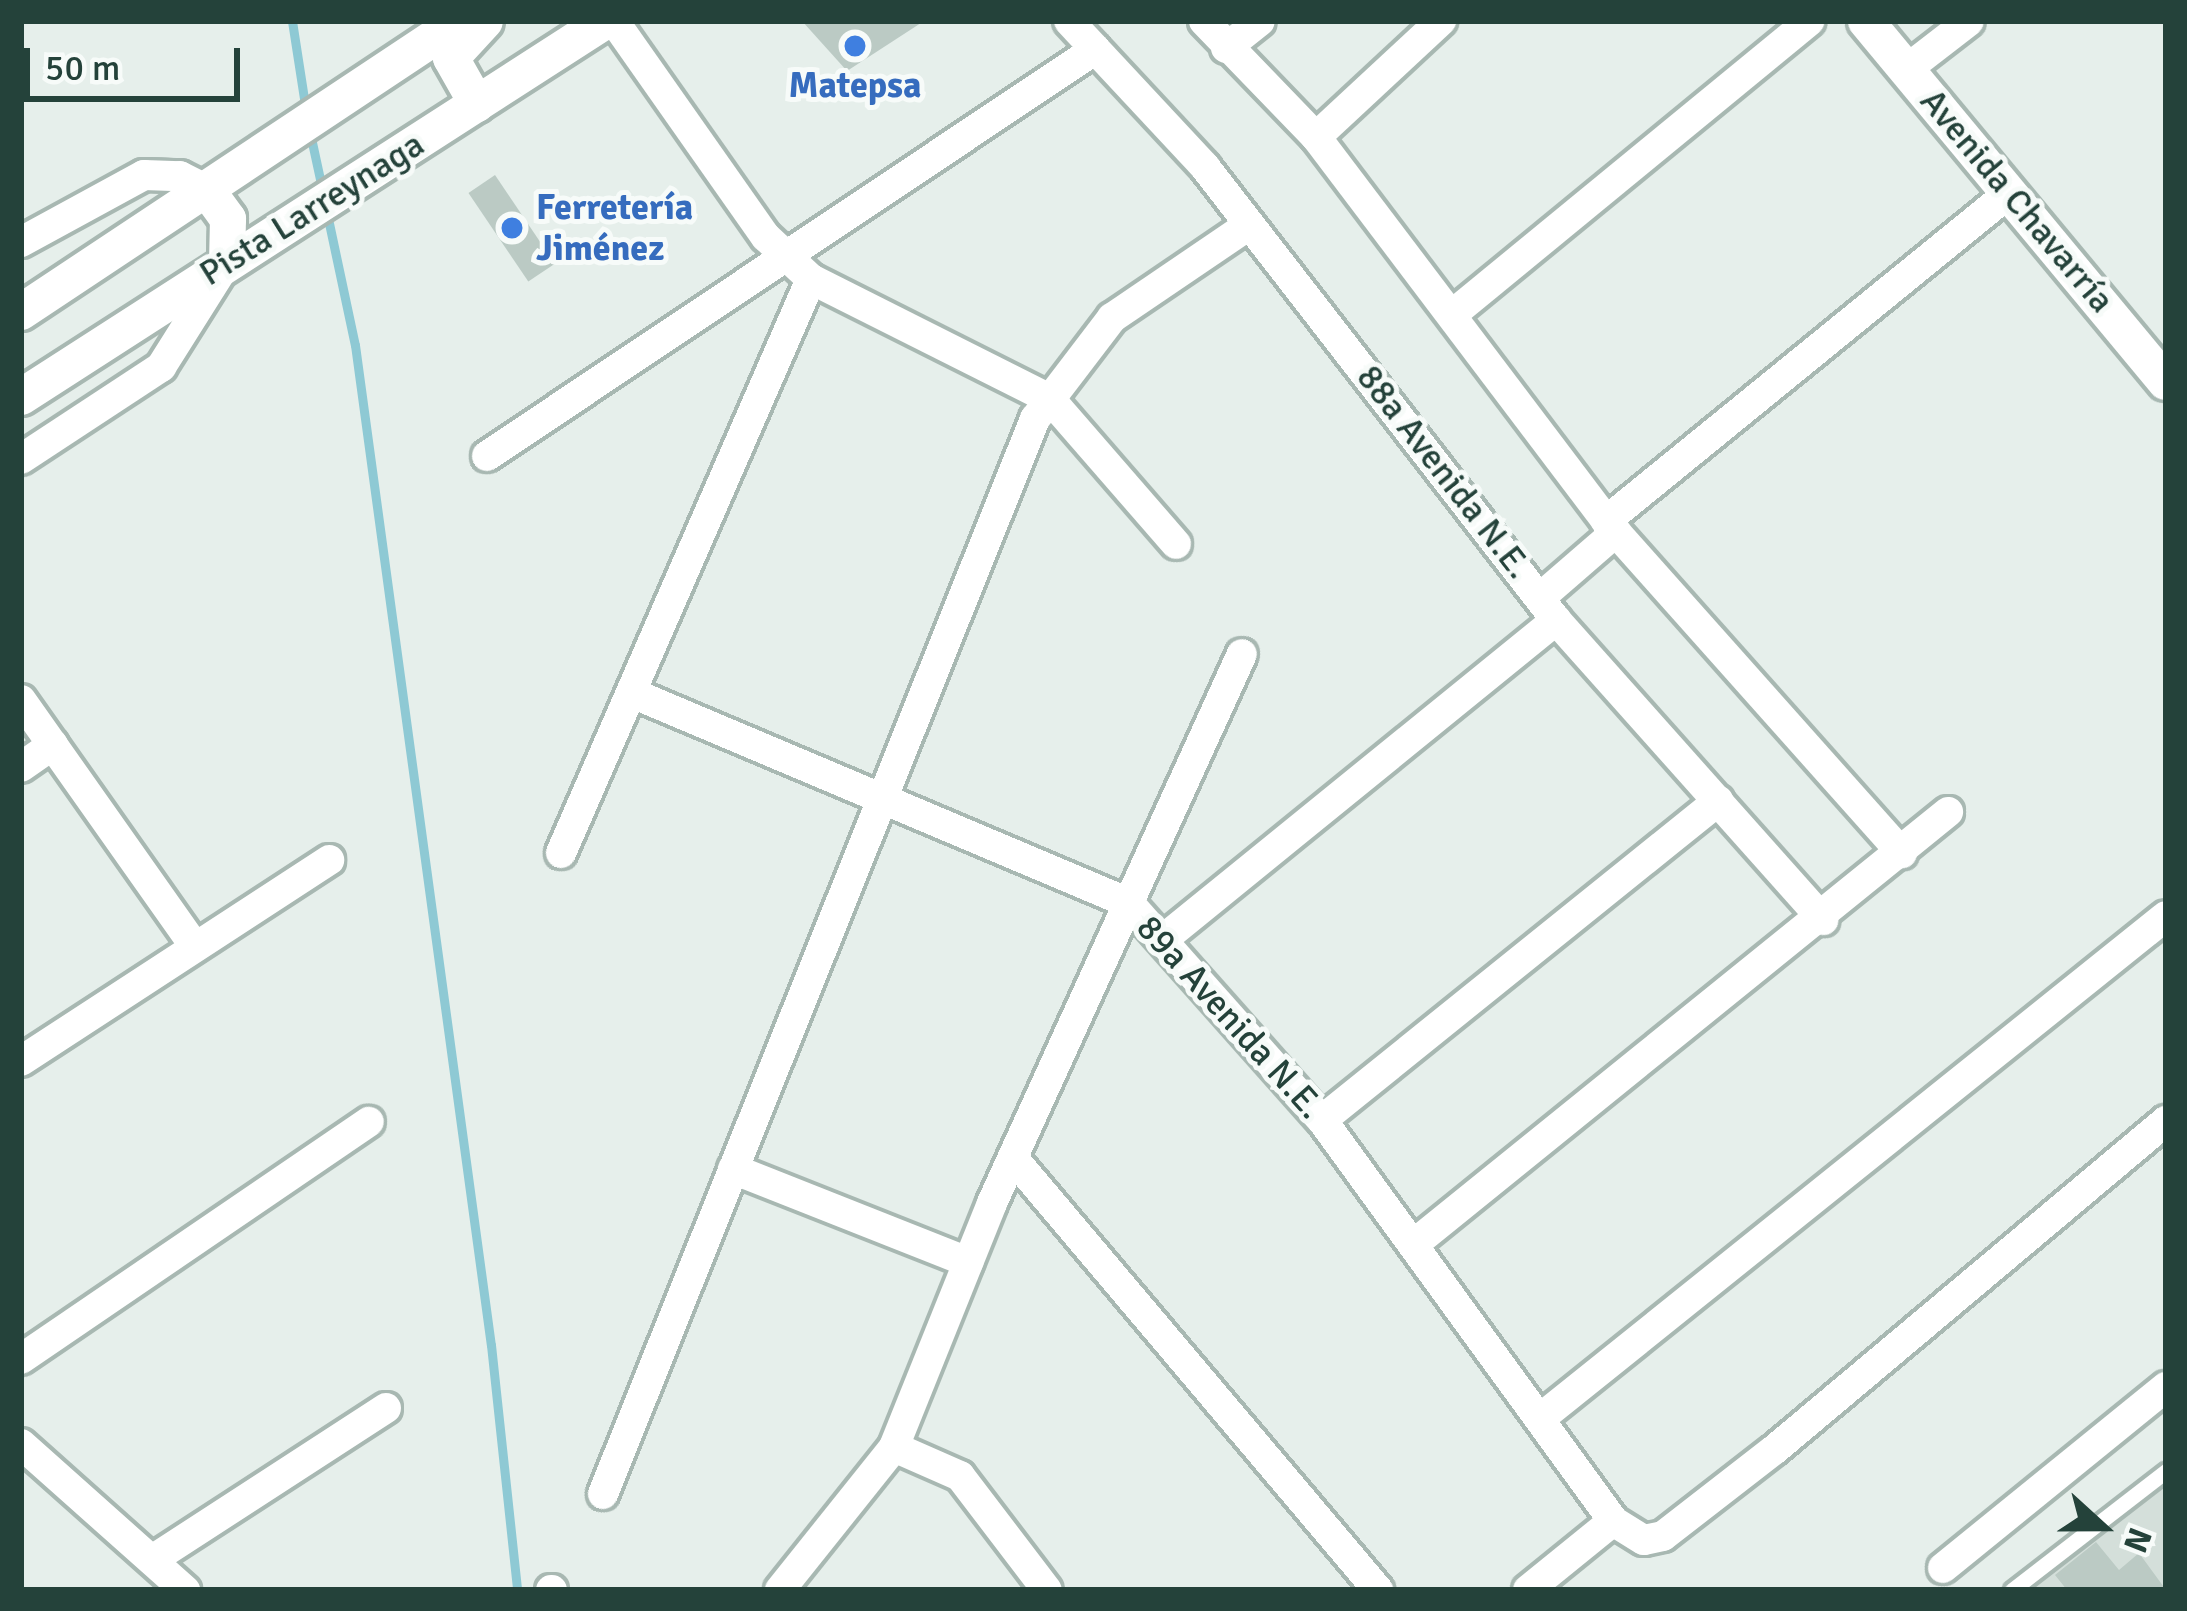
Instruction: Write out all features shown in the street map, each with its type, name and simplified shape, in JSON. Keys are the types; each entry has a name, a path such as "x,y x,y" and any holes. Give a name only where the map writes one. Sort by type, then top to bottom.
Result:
{"main road":[{"name":"Pista Larreynaga","path":"21,311 459,21"},
{"path":"477,104 451,58 485,21"},
{"name":"Pista Larreynaga","path":"21,398 604,21"},
{"name":"Avenida Chavarría","path":"1866,21 2166,382"},
{"path":"207,190 228,219 242,253"}],"street":[{"path":"614,21 659,95 788,257 811,278 1050,399 1176,544"},
{"name":"88a Avenida N.E.","path":"1069,21 1249,225 1549,608 1823,920"},
{"path":"1204,21 1316,137 1454,313 1611,526 1902,853"},
{"path":"1226,48 1260,21"},
{"path":"1316,137 1441,21"},
{"path":"1454,313 1810,21"},
{"path":"1906,69 1969,21"},
{"path":"487,456 1096,50"},
{"path":"21,205 30,237 144,175 180,176 207,190"},
{"path":"1166,937 1549,608 1611,526 2009,193"},
{"path":"603,1494 883,793 1050,399 1112,318 1249,225"},
{"path":"21,459 161,367 242,253"},
{"path":"561,854 811,278"},
{"path":"780,1590 894,1447 1013,1158 1242,654"},
{"name":"89a Avenida N.E.","path":"632,693 883,793 1129,903 1166,937 1322,1120 1542,1417 1612,1521"},
{"path":"21,700 195,947"},
{"path":"21,767 53,745"},
{"path":"1322,1120 1718,801"},
{"path":"1414,1244 1823,920 1948,812"},
{"path":"21,1061 329,860"},
{"path":"1542,1417 2166,916"},
{"path":"21,1359 369,1121"},
{"path":"1528,1590 1612,1521 1644,1540 1663,1536 2166,1121"},
{"path":"1013,1158 1378,1590"},
{"path":"733,1169 968,1262"},
{"path":"1943,1568 2166,1388"},
{"path":"152,1560 386,1408"},
{"path":"894,1447 960,1476 1047,1590"},
{"path":"27,1461 185,1590"}],"lane":[{"path":"2012,1590 2166,1471"}],"shaded area":[{"path":"2166,1464 2166,1590 2008,1590"}],"building":[{"name":"Matepsa","path":"802,21 924,21 847,71"},
{"name":"Ferretería Jiménez","path":"495,175 555,264 528,282 468,193"},
{"path":"2096,1542 2119,1570 2139,1553 2166,1590 2067,1590 2055,1575"}],"waterway":[{"path":"292,21 306,111"},
{"path":"310,133 323,193"},
{"path":"326,209 355,345 491,1345 517,1590"}],"place":[{"name":"Matepsa","path":"855,46"},
{"name":"Ferretería Jiménez","path":"512,228"}]}
